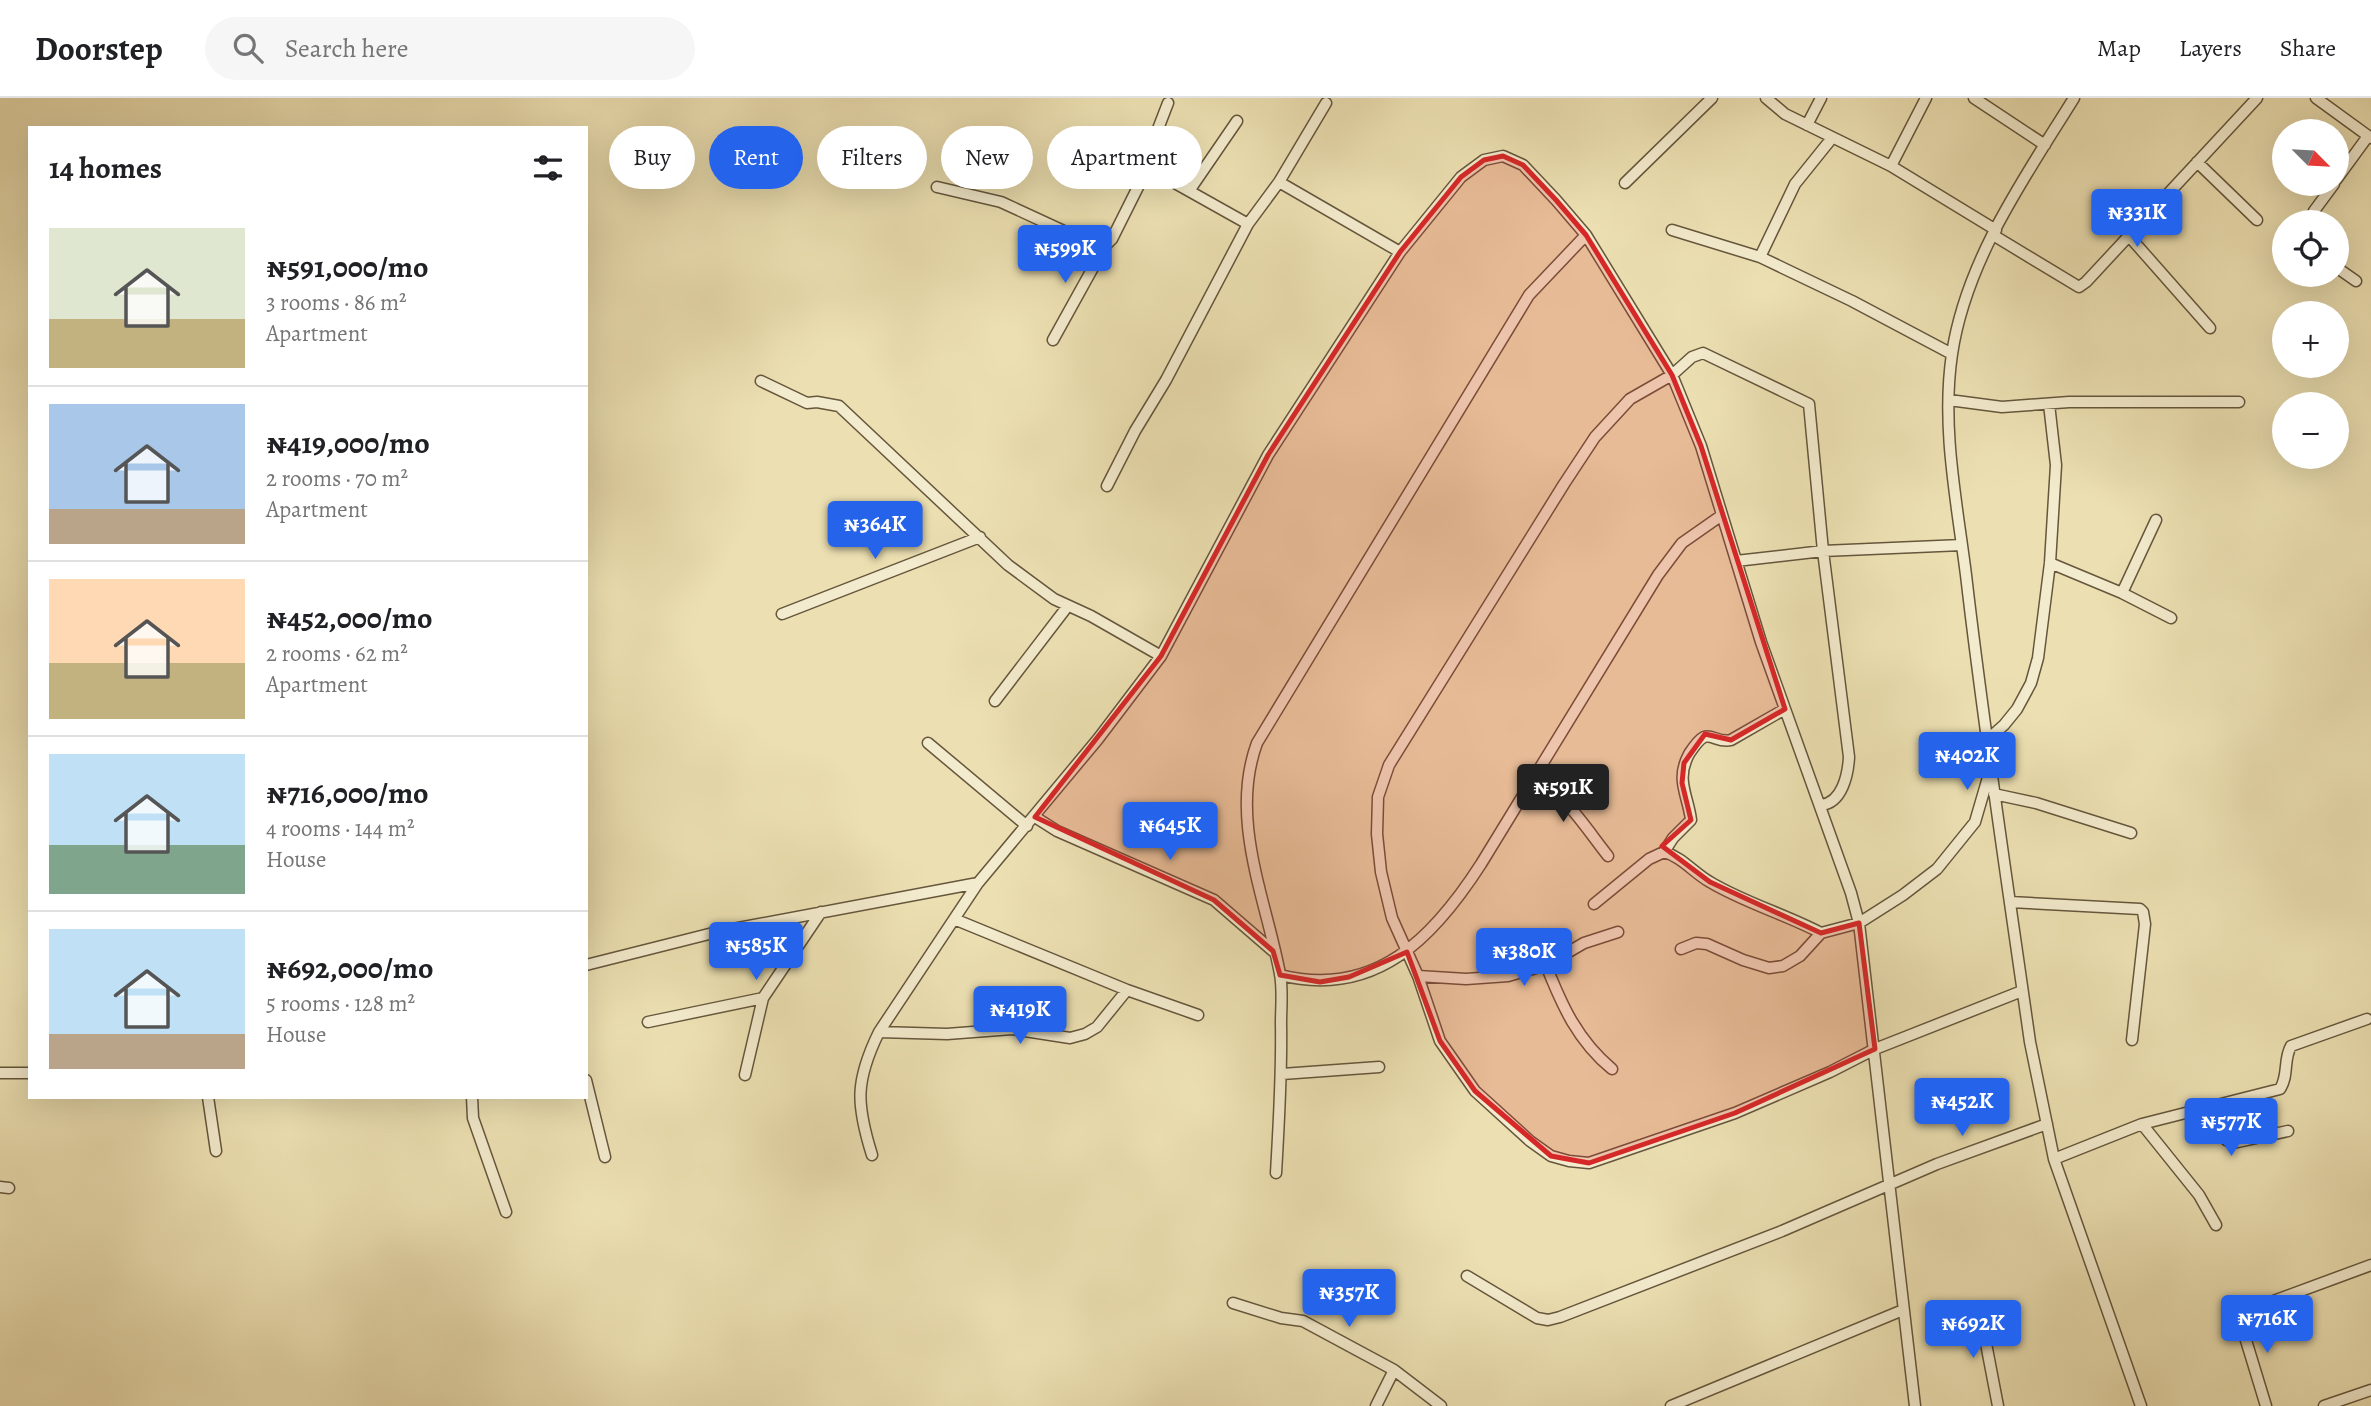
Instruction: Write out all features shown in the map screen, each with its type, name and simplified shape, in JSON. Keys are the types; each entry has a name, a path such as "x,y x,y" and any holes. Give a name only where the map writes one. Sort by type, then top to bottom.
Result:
{"street":[{"path":"1625,183 1712,98"},
{"path":"1766,98 1785,114 1891,166 2079,286 2087,282 2128,234 2255,99"},
{"path":"1807,125 1821,98"},
{"path":"1891,166 1926,98"},
{"path":"1973,98 2045,145"},
{"path":"2074,98 1994,233 1972,280 1952,354 1950,440 1990,771 2030,1042 2054,1160 2141,1406"},
{"path":"2316,98 2369,137 2349,163"},
{"path":"1159,126 1168,103"},
{"path":"1107,486 1248,224 1279,182 1326,103"},
{"path":"1189,191 1237,121"},
{"path":"1760,257 1796,184 1832,138"},
{"path":"872,1155 861,1121 859,1091 870,1050 879,1032 978,883 1098,739 1161,656 1268,455 1401,252 1461,177 1484,160 1503,156 1523,165 1586,235 1672,375 1701,446 1761,642 1851,892 1859,923 1875,1049 1914,1406"},
{"path":"2197,162 2257,220"},
{"path":"1279,182 1401,252"},
{"path":"937,187 1001,202 1094,245 1105,246"},
{"path":"1053,340 1105,246 1112,239 1137,189"},
{"path":"1185,189 1248,224"},
{"path":"1672,230 1760,257 1852,301 1952,354"},
{"path":"2128,234 2210,328"},
{"path":"1276,1173 1282,1074 1280,975 1248,831 1245,796 1249,766 1257,743 1529,295 1586,235"},
{"path":"2349,276 2356,281"},
{"path":"1821,805 1833,801 1842,788 1848,771 1849,757 1809,404 1703,353 1692,357 1672,375 1630,399 1595,437 1390,765 1378,797 1377,834 1381,873 1392,918 1418,976 1440,1041 1475,1091 1530,1141 1551,1156 1589,1163 1722,1118 1830,1072 1875,1049 2022,991"},
{"path":"761,381 807,403 839,406 857,426 1008,565 1067,607 1091,616 1161,656"},
{"path":"1949,400 2002,407 2239,402"},
{"path":"1987,740 2017,709 2031,683 2038,658 2050,563 2056,465 2049,404"},
{"path":"1280,975 1320,982 1349,977 1386,964 1407,952 1433,928 1461,895 1658,575 1682,543 1722,515"},
{"path":"2122,593 2156,520"},
{"path":"782,614 980,537"},
{"path":"1736,561 1824,551 1962,545"},
{"path":"2050,563 2122,593 2171,618"},
{"path":"995,701 1067,607"},
{"path":"1594,904 1650,859 1664,852 1673,838 1691,820 1682,782 1684,763 1702,738 1710,736 1722,742 1731,740 1785,709"},
{"path":"928,743 1031,821 1214,900 1273,951"},
{"path":"1681,949 1696,943 1707,944 1769,968 1783,966 1800,957 1821,933 1859,923 1937,869 1975,822 1990,771"},
{"path":"1533,776 1567,803 1608,856"},
{"path":"1994,794 2036,803 2131,833"},
{"path":"1975,822 1997,819"},
{"path":"1664,852 1673,855 1710,882 1821,933"},
{"path":"588,964 717,932 978,883"},
{"path":"2010,902 2140,909 2143,912 2145,924 2132,1040"},
{"path":"745,1075 764,998 821,912"},
{"path":"954,919 1127,990 1198,1015"},
{"path":"1418,976 1466,979 1508,976 1546,965 1584,943 1618,932"},
{"path":"1546,965 1560,1002 1579,1036 1595,1055 1612,1069"},
{"path":"879,1032 947,1034 1012,1029 1070,1038 1097,1027 1127,990"},
{"path":"648,1022 764,998"},
{"path":"2054,1160 2142,1124 2280,1088 2287,1072 2286,1055 2291,1046 2367,1019"},
{"path":"1282,1074 1379,1067"},
{"path":"0,1073 28,1073"},
{"path":"588,1088 605,1157"},
{"path":"208,1099 216,1152"},
{"path":"472,1099 473,1118 506,1212"},
{"path":"2217,1105 2226,1140 2233,1143 2288,1131"},
{"path":"1467,1276 1537,1318 1548,1320 1560,1317 1782,1231 1937,1164 2047,1124"},
{"path":"2142,1124 2199,1195 2216,1225"},
{"path":"2266,1406 2238,1314 2371,1265"},
{"path":"1233,1303 1281,1318 1303,1321 1394,1370 1441,1406"},
{"path":"1979,1307 1998,1406"},
{"path":"1671,1406 1903,1310"},
{"path":"1376,1406 1394,1370"},
{"path":"2324,1406 2371,1390"}],"highlighted area":[{"path":"1503,156 1523,165 1556,200 1586,235 1672,375 1701,446 1785,709 1731,740 1705,734 1684,763 1682,783 1691,820 1662,846 1710,882 1821,933 1859,923 1875,1049 1735,1113 1589,1163 1551,1156 1475,1091 1440,1041 1407,952 1349,977 1320,982 1280,975 1273,951 1214,900 1035,817 1161,656 1268,455 1400,252 1461,177 1484,160"}]}
